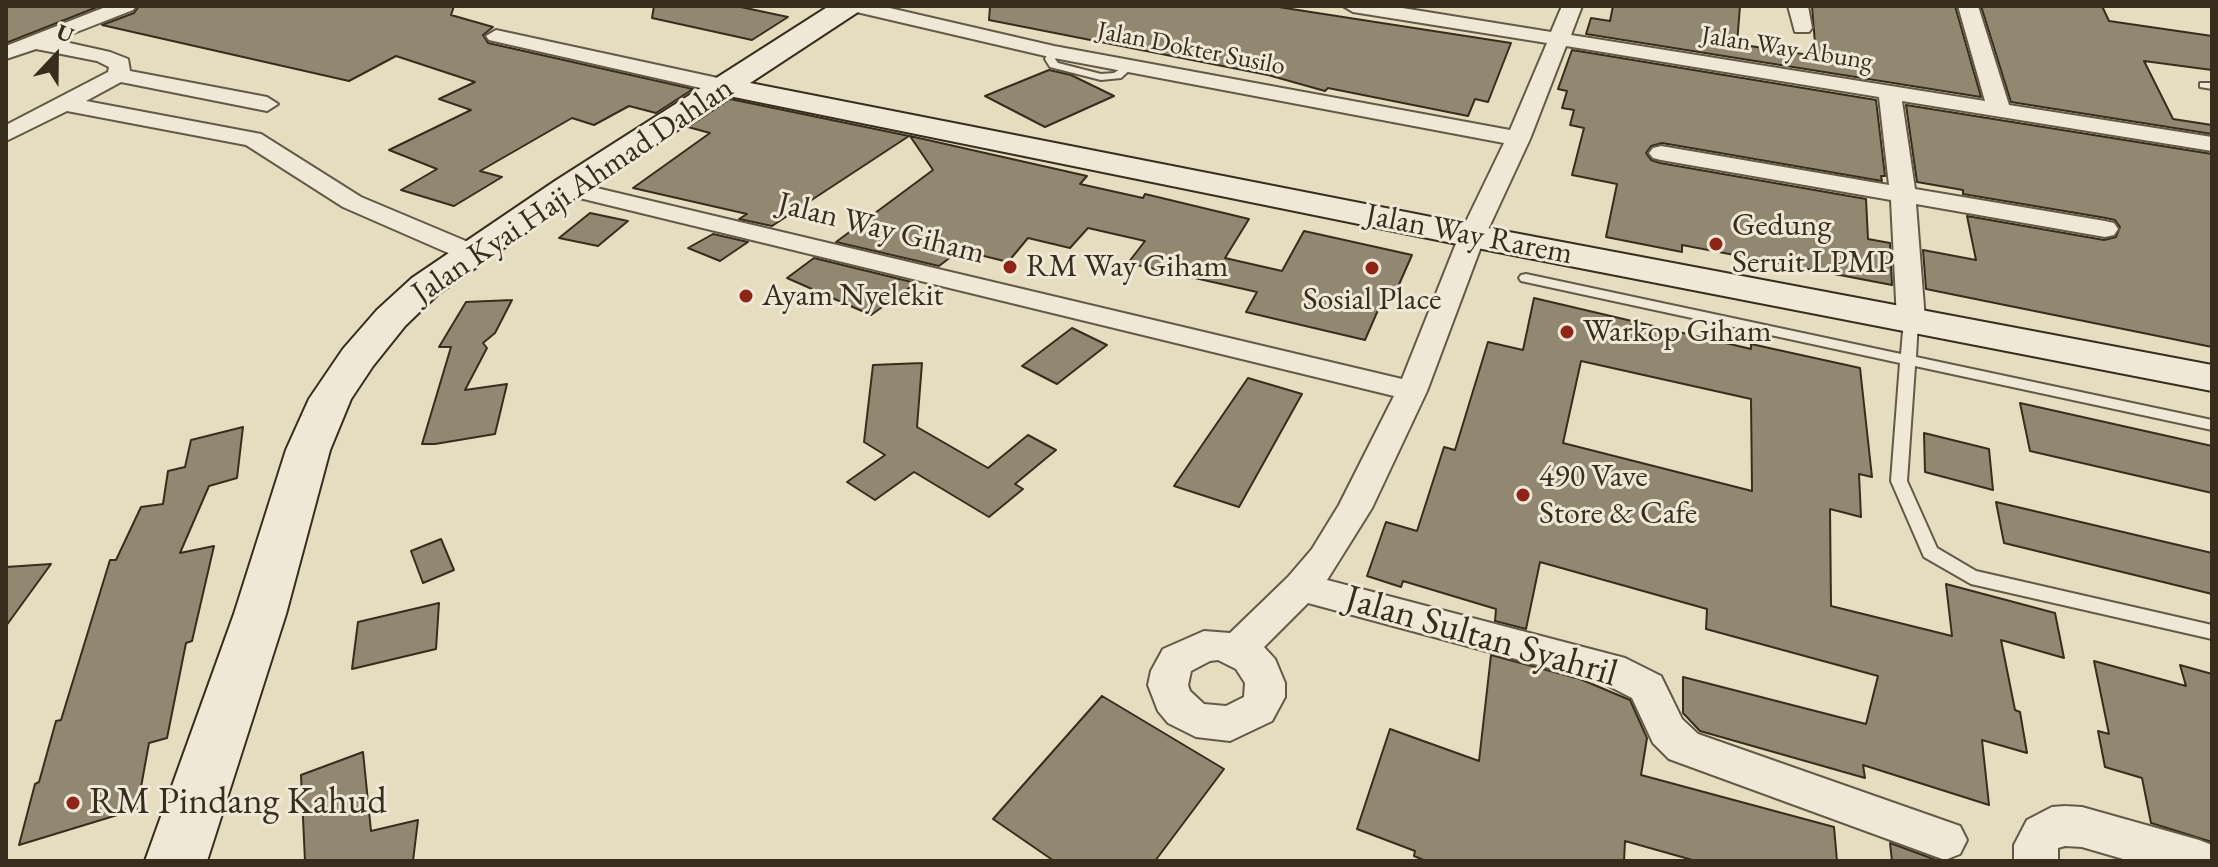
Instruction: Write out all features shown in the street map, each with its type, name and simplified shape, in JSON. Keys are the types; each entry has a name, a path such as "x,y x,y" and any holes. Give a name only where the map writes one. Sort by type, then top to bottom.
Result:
{"street":[{"path":"6,53 126,6"},
{"name":"Jalan Kyai Haji Ahmad Dahlan","path":"176,861 260,614 303,464 330,399 357,358 391,318 425,286 471,253 848,6"},
{"name":"Jalan Dokter Susilo","path":"855,6 1054,52 1518,139"},
{"name":"Jalan Way Abung","path":"1353,6 2212,144"},
{"name":"Jalan Sultan Syahril","path":"1237,650 1301,587 1325,558 1355,508 1412,391 1472,236 1518,139 1572,6"},
{"path":"1798,6 1802,28"},
{"path":"1968,6 1999,110"},
{"path":"496,36 727,87"},
{"path":"33,42 103,56 120,64 118,75"},
{"path":"6,134 118,75 267,104"},
{"name":"Jalan Way Rarem","path":"727,87 1472,236 2212,378"},
{"path":"1890,93 1903,195 1911,320"},
{"path":"66,104 253,139 352,202 471,253"},
{"path":"1661,153 2105,229"},
{"name":"Jalan Way Giham","path":"567,188 1412,391"},
{"name":"Jalan Sultan Syahril","path":"1301,587 1611,669 1647,687 1667,731 1684,747 1945,840"},
{"path":"2036,861 2036,845 2042,834 2052,827 2065,826 2082,827 2199,861"}],"lane":[{"path":"1526,278 2212,425"},
{"path":"1911,320 1899,481 1930,552 1971,577 2212,632"}],"building":[{"path":"6,6 100,6 6,43"},
{"path":"139,6 454,6 451,15 493,27 483,35 488,43 693,89 656,113 629,106 594,125 572,118 480,171 502,177 454,206 401,190 437,169 389,150 471,110 439,99 475,82 396,56 349,81 102,25 134,13"},
{"path":"654,6 736,6 788,17 752,40 652,18"},
{"path":"990,6 1272,6 1511,43 1488,102 1475,99 1468,116 1328,88 1325,91 1268,75 989,20"},
{"path":"1613,6 1740,6 1737,44 1816,56 1812,6 1955,6 1981,97 1586,34 1591,18 1610,21"},
{"path":"1981,6 2102,6 2109,21 2212,36 2212,70 2144,61 2173,119 2212,125 2212,134 2011,102"},
{"path":"1572,50 1876,100 1885,176 1881,176 1882,181 1662,143 1651,146 1646,153 1651,160 1660,163 1866,199 1868,239 1890,243 1892,285 1682,245 1682,252 1606,237 1617,184 1572,175 1584,128 1570,125 1574,110 1562,108 1567,91 1558,89"},
{"path":"1049,70 1071,75 1114,96 1045,127 985,96"},
{"path":"730,99 909,136 772,226 739,219 747,214 633,188 710,133 688,127"},
{"path":"1906,105 2212,154 2212,347 1926,289 1923,250 1976,260 1967,216 2104,240 2116,237 2120,227 2115,220 2106,218 1963,194 1963,190 1917,182"},
{"path":"910,136 1087,176 1080,184 1143,198 1145,194 1249,219 1225,258 1282,271 1304,231 1412,255 1397,289 1388,287 1365,340 1246,312 1257,292 1128,263 1145,241 1088,228 1070,248 1028,238 1008,262 960,250 939,266 836,242 933,170"},
{"path":"590,213 628,221 598,246 559,238"},
{"path":"713,234 748,242 720,261 688,248"},
{"path":"814,258 916,283 871,315 787,278"},
{"path":"1534,298 1751,349 1751,344 1860,368 1872,477 1859,474 1861,517 1830,509 1831,606 1952,636 1946,584 2055,613 2064,658 2001,640 2027,753 1982,740 1989,805 1863,765 1865,778 1700,731 1683,713 1683,677 1866,724 1878,676 1706,629 1707,609 1540,562 1526,629 1495,621 1496,609 1403,581 1401,587 1367,576 1386,522 1417,531 1444,447 1455,450 1488,342 1523,350","holes":["1581,361 1751,399 1752,491 1563,443"]},
{"path":"512,300 495,333 483,343 487,348 465,390 507,384 495,434 422,444 451,347 439,347 466,302"},
{"path":"1072,328 1107,345 1057,384 1022,366"},
{"path":"922,363 917,427 988,468 1028,435 1056,450 1015,484 1023,489 989,517 914,472 875,500 847,482 885,455 864,442 873,365"},
{"path":"1248,378 1302,394 1239,507 1174,486"},
{"path":"2020,403 2212,446 2212,493 2030,451"},
{"path":"243,427 237,478 209,486 180,553 214,546 192,641 186,643 167,738 149,743 137,809 19,845 35,784 39,782 56,721 61,720 110,560 116,560 141,507 163,504 168,471 185,467 191,440"},
{"path":"1924,433 1989,449 1993,490 1925,472"},
{"path":"1996,502 2212,553 2212,594 2004,543"},
{"path":"441,539 454,570 423,583 411,551"},
{"path":"51,564 6,626 6,567"},
{"path":"439,603 436,649 352,669 358,622"},
{"path":"1491,655 1580,679 1630,700 1647,738 1641,775 1834,827 1837,861 1696,861 1625,841 1624,861 1426,861 1414,856 1415,851 1357,829 1390,729 1479,761"},
{"path":"2094,661 2186,686 2180,665 2212,674 2212,842 2151,823 2142,778 2105,767 2098,731 2109,734"},
{"path":"1102,696 1224,769 1155,861 1054,861 993,819"},
{"path":"363,752 371,831 418,820 413,861 305,861 301,775"},
{"path":"1890,843 1939,861 1892,861"}],"place":[{"name":"Gedung Seruit LPMP","path":"1716,244"},
{"name":"RM Way Giham","path":"1010,267"},
{"name":"Sosial Place","path":"1372,268"},
{"name":"Ayam Nyelekit","path":"746,296"},
{"name":"Warkop Giham","path":"1567,332"},
{"name":"490 Vave Store & Cafe","path":"1523,495"},
{"name":"RM Pindang Kahud","path":"73,803"}]}
